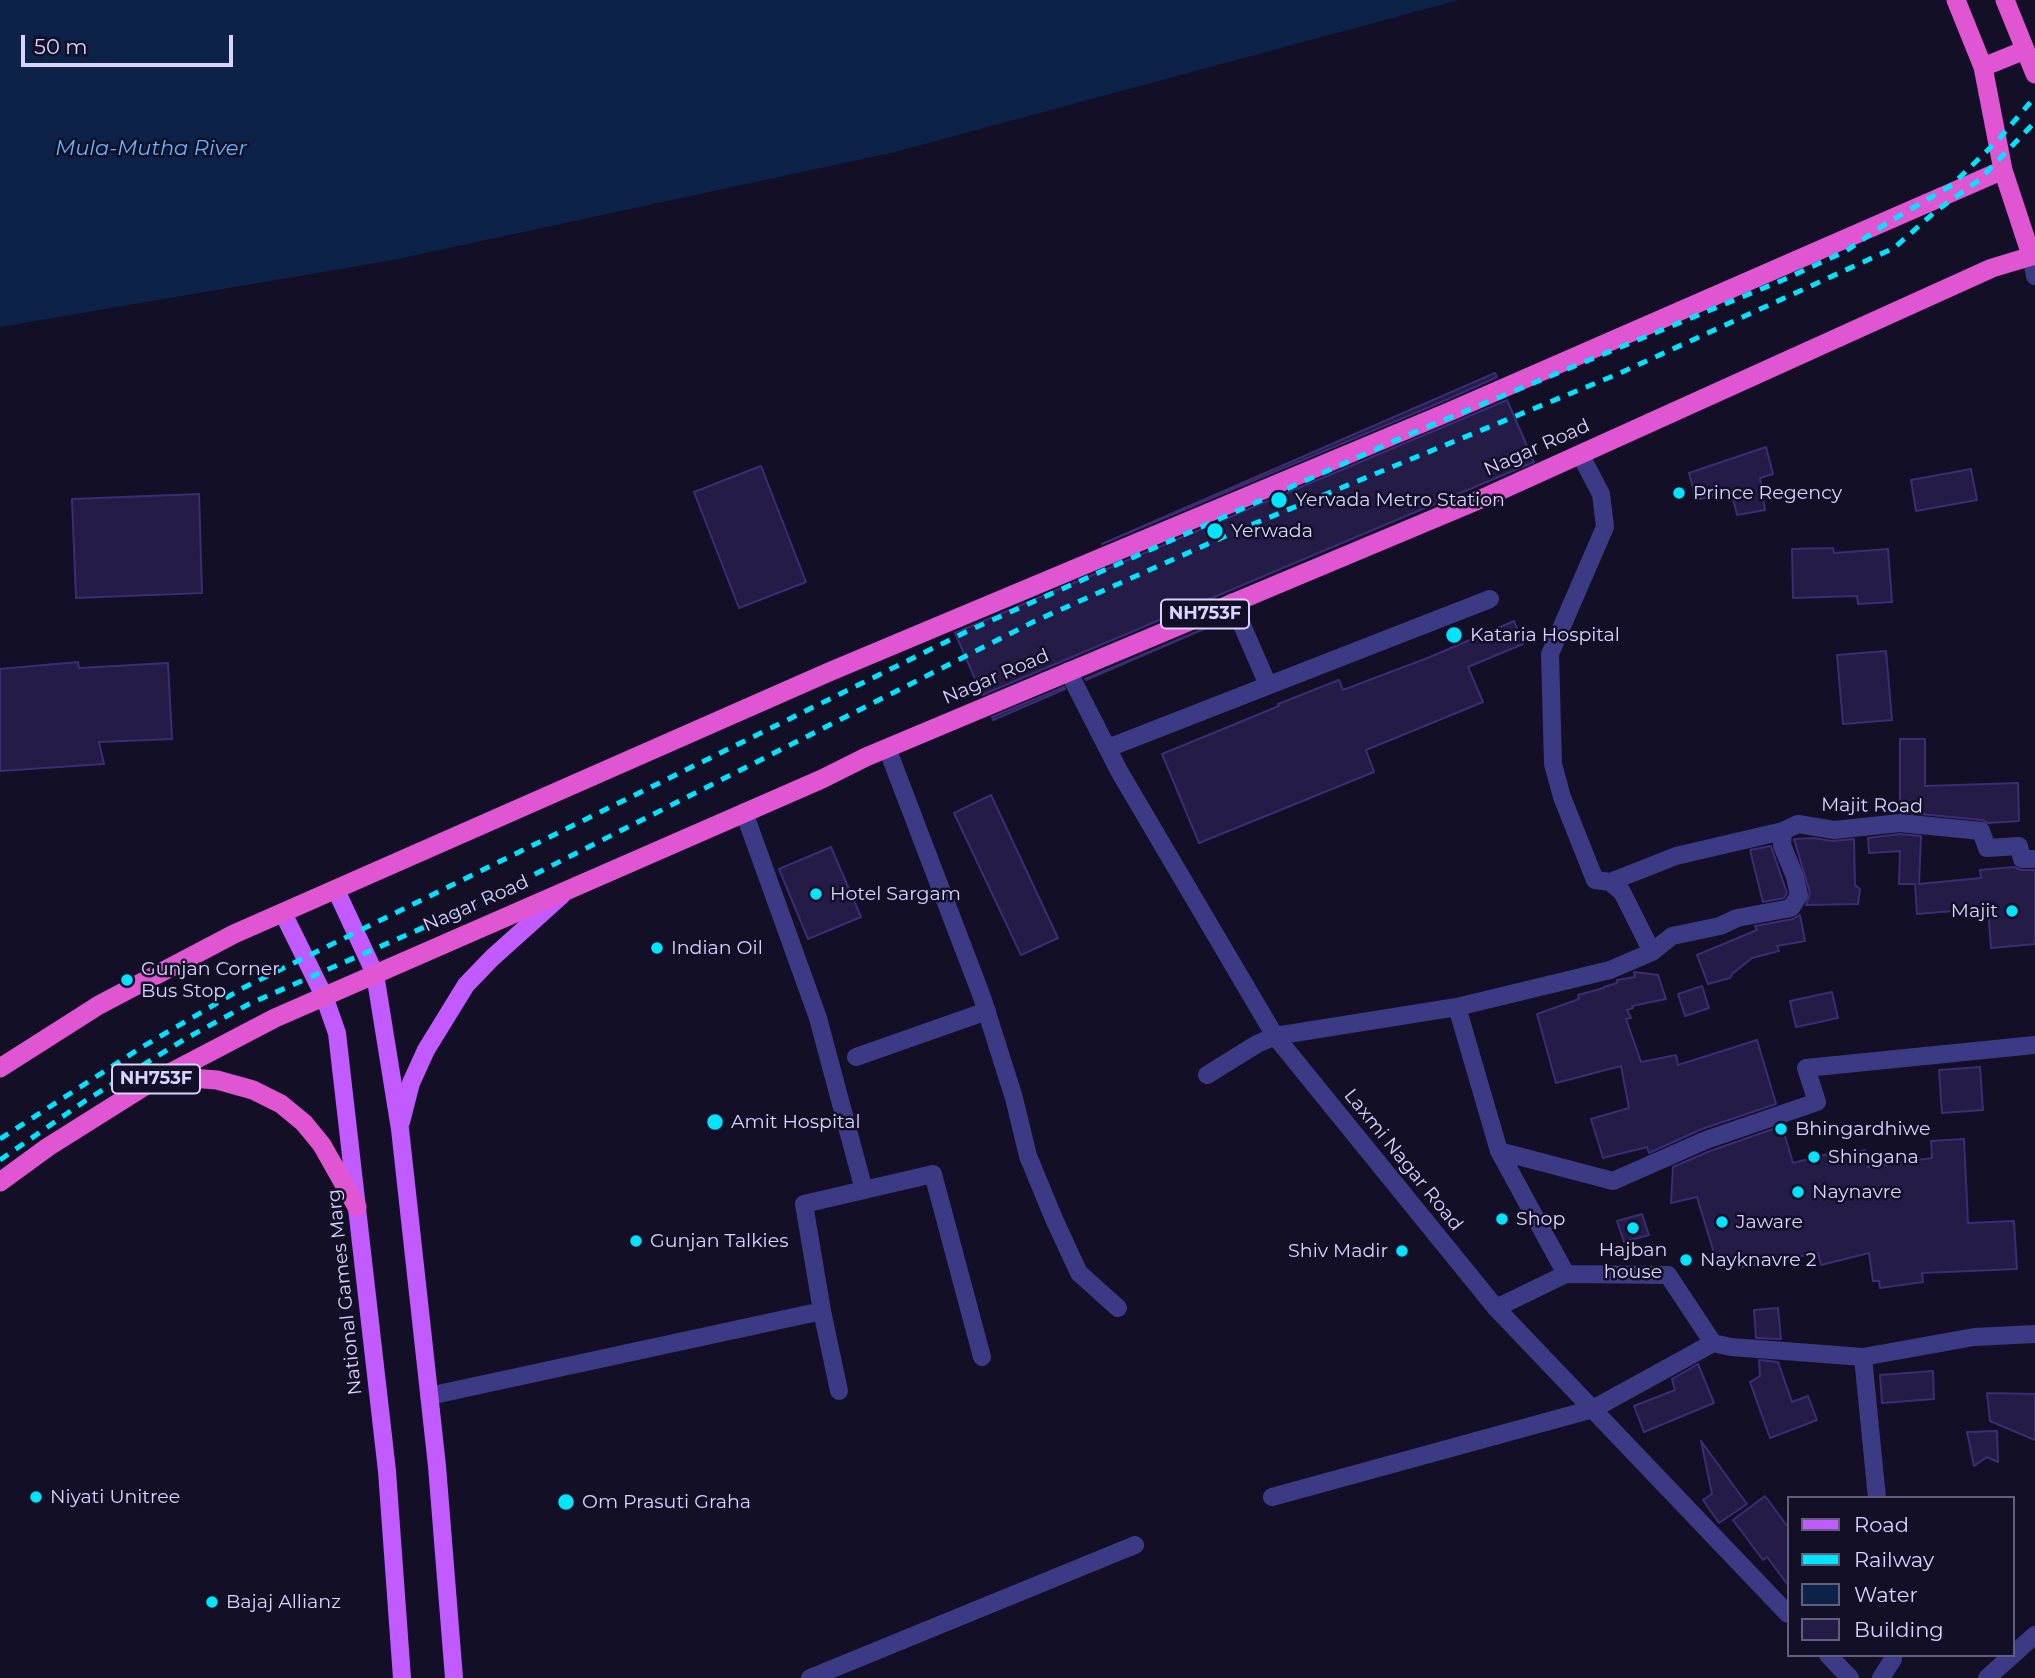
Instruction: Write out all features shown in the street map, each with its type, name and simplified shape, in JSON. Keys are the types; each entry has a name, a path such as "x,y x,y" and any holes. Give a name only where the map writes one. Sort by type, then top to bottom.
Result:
{"highway":[{"path":"2006,2 2035,74"},
{"path":"1958,6 1983,67 2003,170 2033,255"},
{"path":"1983,67 2025,50"},
{"path":"0,1068 99,1005 234,934 829,672 1451,411 2003,170"},
{"name":"Nagar Road","path":"0,1182 48,1147 162,1076 275,1018 887,748 1488,496 1992,268 2033,255"},
{"path":"162,1076 217,1080 253,1090 281,1104 304,1123 322,1145 357,1207"}],"main road":[{"path":"400,1129 411,1083 426,1050 466,985 569,888"},
{"path":"336,890 375,974 400,1129 429,1396 454,1678"},
{"name":"National Games Marg","path":"283,913 324,996 337,1032 387,1471 402,1678"}],"street":[{"path":"2033,255 2035,276"},
{"path":"1580,454 1601,494 1605,527 1550,654 1553,764 1562,797 1595,880 1611,882 1622,892 1652,952"},
{"path":"1108,748 1490,599"},
{"path":"1232,602 1268,685"},
{"name":"Laxmi Nagar Road","path":"1068,671 1108,748 1275,1036 1496,1308 1786,1612"},
{"path":"887,748 987,1012 1014,1098 1028,1156 1079,1273 1118,1308"},
{"path":"744,812 818,1018 864,1190"},
{"name":"Majit Road","path":"1611,882 1676,856 1783,831 1798,824 1834,831 1900,823 1982,831 1987,848 2019,846 2022,859 2035,859"},
{"path":"1207,1075 1275,1036 1457,1007 1610,970 1652,952 1672,936 1720,926 1737,918 1791,908 1799,895 1782,845 1783,831"},
{"path":"1457,1007 1499,1151 1566,1274"},
{"path":"856,1056 987,1012"},
{"path":"1499,1151 1613,1181 1706,1140 1818,1102 1806,1068 2035,1045"},
{"path":"839,1391 804,1204 933,1174 982,1357"},
{"path":"1496,1308 1566,1274 1668,1275 1713,1343"},
{"path":"429,1396 822,1311"},
{"path":"1272,1497 1593,1409 1713,1343 1731,1347 1863,1357 1974,1337 2035,1334"},
{"path":"1863,1357 1877,1496"},
{"path":"810,1678 1135,1545"},
{"path":"2014,1654 2035,1635"},
{"path":"1830,1657 1850,1678"},
{"path":"1881,1678 1893,1657"},
{"path":"1987,1678 2010,1657"}],"water":[{"name":"Mula-Mutha River","path":"0,0 1459,0 895,152 393,260 0,327"}],"building":[{"path":"1495,373 1497,377 1446,400 1102,544"},
{"path":"1507,400 1534,462 982,695 955,633"},
{"path":"1766,447 1773,474 1760,478 1765,510 1737,515 1731,491 1696,500 1689,473"},
{"path":"761,466 806,582 739,608 694,492"},
{"path":"1971,469 1977,500 1916,511 1911,480"},
{"path":"199,494 202,593 76,598 72,499"},
{"path":"1833,548 1834,553 1888,549 1892,602 1858,604 1857,596 1793,598 1792,549"},
{"path":"1227,619 1086,680 1085,679"},
{"path":"1514,621 1523,644 1468,667 1483,702 1366,750 1374,772 1199,843 1162,754 1339,680 1343,690"},
{"path":"1886,651 1892,720 1843,724 1837,655"},
{"path":"78,662 79,668 168,663 172,739 99,742 104,764 0,771 0,669"},
{"path":"1064,687 1065,689 993,720 992,717"},
{"path":"1900,739 1925,739 1925,786 2018,783 2019,821 1988,823 1982,820 1900,812"},
{"path":"991,795 1058,938 1021,955 954,813"},
{"name":"Majit","path":"1900,834 1921,836 1919,884 1981,878 1980,870 2014,867 2035,870 2035,944 1991,948 1988,908 1917,914 1915,884 1899,884 1900,851 1869,853 1868,838"},
{"path":"1794,839 1832,841 1854,839 1855,885 1860,889 1858,904 1806,905 1810,893"},
{"path":"1771,846 1787,893 1784,898 1763,902 1750,850"},
{"name":"Hotel Sargam","path":"831,847 861,917 808,939 779,869"},
{"path":"1800,915 1805,941 1777,946 1779,951 1752,958 1730,978 1708,984 1697,955 1757,930 1755,926 1793,919"},
{"path":"1634,972 1658,975 1666,999 1632,1006 1633,1008 1627,1010 1631,1018 1626,1019 1641,1062 1676,1055 1678,1065 1757,1040 1776,1104 1702,1129 1649,1153 1647,1147 1603,1158 1591,1119 1629,1108 1621,1066 1556,1083 1537,1014 1579,999 1578,995 1617,983 1617,980 1635,977"},
{"path":"1702,986 1709,1008 1685,1016 1678,994"},
{"path":"1832,992 1838,1018 1796,1027 1790,1001"},
{"path":"1980,1067 1983,1110 1942,1113 1939,1070"},
{"path":"1782,1126 1793,1163 1832,1153 1833,1158 1865,1150 1868,1167 1932,1158 1931,1141 1964,1139 1968,1223 2014,1221 2017,1269 1922,1273 1923,1282 1880,1288 1879,1281 1873,1281 1869,1253 1821,1265 1818,1253 1738,1268 1735,1259 1729,1262 1726,1256 1716,1260 1697,1197 1671,1203 1673,1167"},
{"name":"Hajban house","path":"1642,1214 1649,1235 1624,1242 1617,1221"},
{"path":"1778,1308 1781,1339 1756,1338 1754,1310"},
{"path":"1759,1360 1778,1362 1792,1402 1808,1396 1817,1420 1770,1438 1750,1382 1760,1376"},
{"path":"1698,1364 1714,1403 1644,1432 1634,1406 1675,1390 1672,1379"},
{"path":"1933,1371 1934,1399 1882,1403 1880,1375"},
{"path":"1987,1393 2035,1394 2035,1440 1990,1421"},
{"path":"1997,1431 1998,1462 1987,1457 1974,1466 1967,1432"},
{"path":"1701,1441 1747,1504 1719,1523 1703,1500 1712,1494"},
{"path":"1765,1496 1786,1524 1786,1582 1767,1557 1763,1560 1733,1520"}],"railway":[{"path":"0,1139 142,1047 243,988 970,630 1410,434 1783,280 1846,251 1952,185 1998,140 2035,97"},
{"path":"0,1160 85,1101 185,1039 249,1004 468,908 1035,621 1246,527 1618,374 1894,248 1936,211 1979,180 2035,122"}],"place":[{"name":"Prince Regency","path":"1679,493"},
{"name":"Yervada Metro Station","path":"1279,500"},
{"name":"Yerwada","path":"1215,531"},
{"name":"Kataria Hospital","path":"1454,635"},
{"name":"Hotel Sargam","path":"816,894"},
{"name":"Majit","path":"2012,911"},
{"name":"Indian Oil","path":"657,948"},
{"name":"Gunjan Corner Bus Stop","path":"127,980"},
{"name":"Amit Hospital","path":"715,1122"},
{"name":"Bhingardhiwe","path":"1781,1129"},
{"name":"Shingana","path":"1814,1157"},
{"name":"Naynavre","path":"1798,1192"},
{"name":"Shop","path":"1502,1219"},
{"name":"Jaware","path":"1722,1222"},
{"name":"Hajban house","path":"1633,1228"},
{"name":"Gunjan Talkies","path":"636,1241"},
{"name":"Shiv Madir","path":"1402,1251"},
{"name":"Nayknavre 2","path":"1686,1260"},
{"name":"Niyati Unitree","path":"36,1497"},
{"name":"Om Prasuti Graha","path":"566,1502"},
{"name":"Bajaj Allianz","path":"212,1602"}]}
